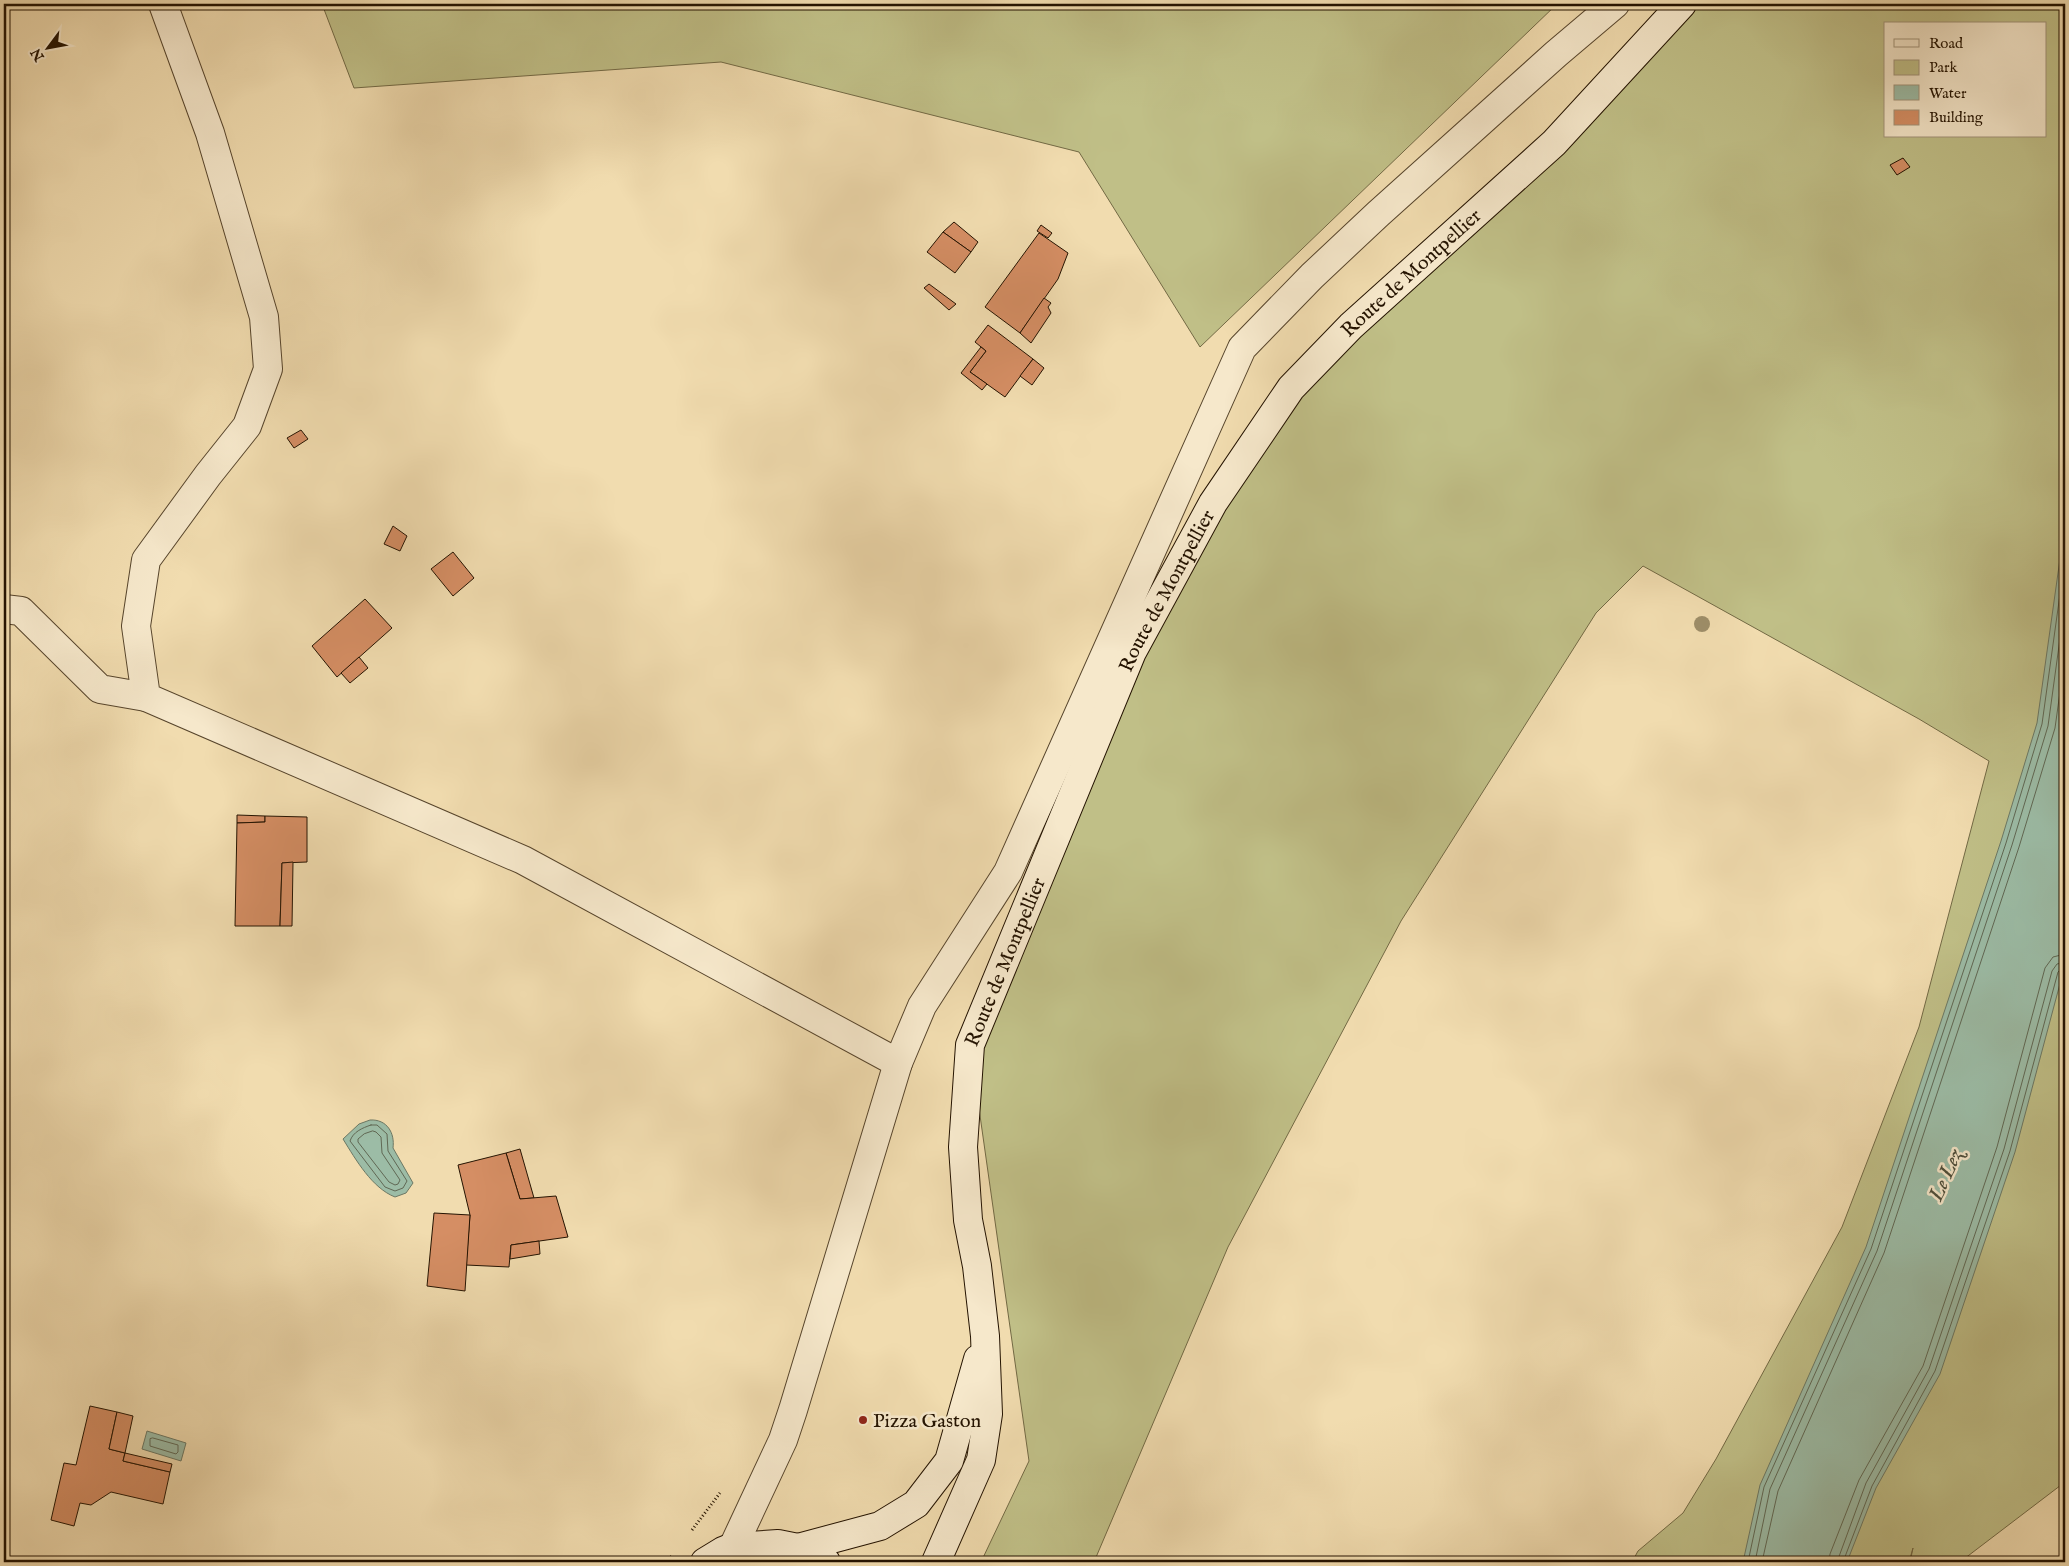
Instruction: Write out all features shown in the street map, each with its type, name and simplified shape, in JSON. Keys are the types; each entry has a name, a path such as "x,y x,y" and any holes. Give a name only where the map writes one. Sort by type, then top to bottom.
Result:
{"street":[{"path":"146,697 136,626 146,560 208,475 247,426 268,369 264,317 210,133 164,4"},
{"path":"733,1547 783,1440 898,1063 922,1006 1008,872 1242,348 1312,276 1385,208 1534,73 1615,4"},
{"name":"Route de Montpellier","path":"936,1562 981,1460 988,1414 985,1336 977,1266 968,1220 963,1147 970,1045 1132,652 1213,503 1290,388 1351,326 1554,143 1682,4"},
{"path":"4,610 21,611 100,689 146,697 523,860 898,1063"},
{"name":"Route de Montpellier","path":"798,1548 880,1526 916,1504 949,1460 985,1336"},
{"path":"705,1562 733,1547 778,1544 798,1548 826,1562"}],"green space":[{"path":"322,4 1557,4 1200,347 1079,152 721,62 354,88"},
{"path":"1682,4 2065,4 2065,1482 1960,1562 1910,1562 1913,1548 1909,1562 1632,1562 1638,1551 1683,1513 1716,1459 1842,1227 1919,1027 1989,761 1919,719 1643,566 1596,613 1401,921 1228,1247 1094,1562 981,1562 1029,1461 970,1045 1132,652 1291,388"}],"water":[{"name":"Le Lez","path":"2065,523 2065,965 2015,1152 1940,1374 1876,1488 1847,1562 1743,1562 1760,1485 1866,1247 2001,841 2037,723"},
{"path":"376,1120 385,1124 391,1132 393,1148 413,1183 406,1193 395,1197 379,1187 353,1156 343,1139 359,1124"},
{"path":"147,1431 186,1443 181,1461 142,1449"}],"building":[{"path":"1903,158 1910,167 1897,175 1890,165"},
{"path":"954,222 978,242 971,252 943,232"},
{"path":"1041,225 1052,233 1048,238 1037,231"},
{"path":"943,232 971,252 955,273 927,252"},
{"path":"1039,233 1068,253 1058,279 1020,333 985,307"},
{"path":"929,284 956,304 949,310 924,288"},
{"path":"1044,298 1051,303 1048,307 1051,313 1031,343 1020,333"},
{"path":"988,325 1033,359 1005,397 970,372 986,351 975,342"},
{"path":"981,347 986,351 970,372 987,384 982,390 961,373"},
{"path":"1033,359 1044,368 1032,385 1020,376"},
{"path":"301,430 308,439 294,448 287,438"},
{"path":"393,526 407,536 400,551 384,544"},
{"path":"453,552 474,578 453,596 431,569"},
{"path":"365,599 392,628 337,677 312,646"},
{"path":"359,657 368,668 350,683 341,673"},
{"path":"237,815 265,816 265,822 237,823"},
{"path":"265,816 307,817 307,862 282,863 280,926 235,926 237,823 265,822"},
{"path":"293,862 292,926 280,926 282,863"},
{"path":"520,1149 534,1198 520,1199 506,1153"},
{"path":"506,1153 520,1199 556,1196 568,1237 511,1245 509,1267 466,1265 470,1215 458,1165"},
{"path":"434,1213 470,1215 465,1291 427,1286"},
{"path":"539,1241 540,1254 510,1259 511,1245"},
{"path":"90,1406 117,1412 109,1449 125,1453 123,1461 170,1472 163,1504 111,1492 91,1505 80,1503 74,1526 51,1520 64,1463 76,1465"},
{"path":"117,1412 133,1416 125,1453 109,1449"},
{"path":"125,1453 172,1464 170,1472 123,1461"}],"place":[{"name":"Pizza Gaston","path":"863,1420"}]}
